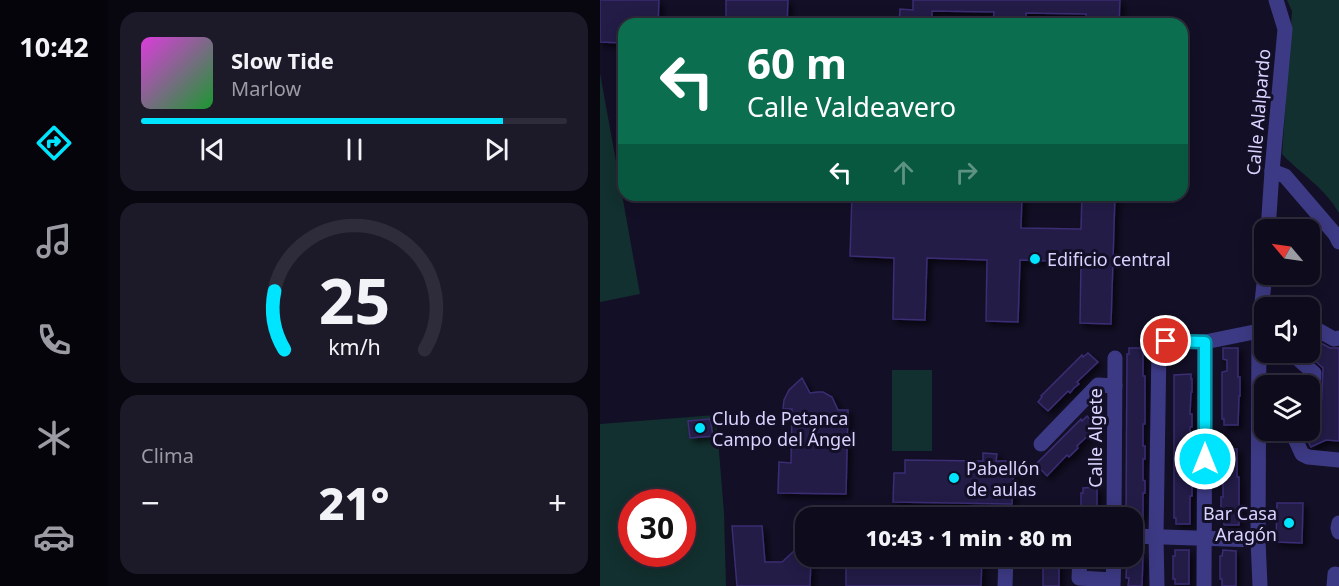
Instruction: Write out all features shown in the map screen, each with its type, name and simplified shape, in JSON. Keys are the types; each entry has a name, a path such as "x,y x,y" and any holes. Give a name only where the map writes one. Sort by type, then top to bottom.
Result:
{"street":[{"name":"Calle Alalpardo","path":"1269,219 1285,29 1276,0"},
{"path":"1272,171 1285,176 1335,234 1339,242"},
{"path":"1320,330 1334,339 1339,338"},
{"path":"1157,586 1159,346 1166,341 1205,342 1254,332"},
{"path":"1204,586 1205,342"},
{"name":"Calle Algete","path":"1114,507 1115,358"},
{"path":"1259,363 1260,586"},
{"path":"1303,363 1314,375"},
{"path":"1041,444 1098,385 1115,386"},
{"path":"1296,441 1302,454 1339,460"},
{"path":"1339,523 1339,532"},
{"path":"1143,536 1258,540"},
{"path":"1005,586 1006,567"},
{"path":"1080,567 1079,578 1113,583 1114,567"},
{"path":"1334,586 1335,574 1339,575"}],"green space":[{"path":"1287,0 1339,0 1339,213 1320,189 1282,154 1292,11"},
{"path":"600,73 618,172 618,201 623,201 640,294 600,302"},
{"path":"892,370 932,370 932,451 892,451"},
{"path":"716,415 724,513 726,586 600,586 600,424"}],"building":[{"path":"600,0 659,0 658,18 618,18 618,43 600,42"},
{"path":"726,0 788,0 787,18 726,18"},
{"path":"913,0 1120,0 1119,18 1086,18 1086,14 1026,13 1026,18 994,18 994,12 932,11 932,18 899,18 900,9 913,10"},
{"name":"Edificio central","path":"852,201 1022,201 1021,228 1081,229 1082,201 1115,201 1111,324 1080,323 1081,262 1020,260 1018,322 986,321 987,260 927,258 925,320 893,319 894,258 850,256"},
{"path":"1320,343 1330,348 1339,348 1339,441 1326,440 1311,447 1308,441 1320,441 1323,368 1318,363 1320,363"},
{"path":"1129,348 1143,348 1145,459 1143,459 1143,480 1145,481 1145,493 1143,493 1143,507 1126,507 1127,354 1129,354"},
{"path":"1223,348 1238,348 1240,396 1238,425 1224,425 1224,419 1222,419 1222,372 1227,371 1227,360 1223,359"},
{"path":"1088,353 1098,362 1077,382 1079,384 1070,393 1068,391 1048,411 1038,402 1041,396 1082,355 1083,357"},
{"path":"1191,374 1190,483 1192,483 1192,496 1190,496 1190,524 1176,524 1176,518 1174,518 1174,375"},
{"path":"802,378 810,393 823,392 832,397 838,410 848,410 846,494 778,493 779,462 791,463 792,409 783,409 784,400 789,390"},
{"path":"1087,416 1097,427 1069,457 1067,455 1047,476 1036,464 1081,419 1082,421"},
{"name":"Club de Petanca Campo del Ángel","path":"710,419 713,436 690,438 688,421"},
{"path":"1223,449 1237,449 1239,525 1224,525 1221,519 1223,478 1221,477 1221,455"},
{"name":"Pabellón de aulas","path":"983,453 997,454 996,461 1014,461 1012,504 893,502 894,473 905,473 905,460 983,461"},
{"path":"1097,487 1097,507 1081,507 1083,488"},
{"name":"Bar Casa Aragón","path":"1277,503 1303,503 1302,543 1276,542"},
{"path":"732,526 762,526 765,562 782,562 794,551 795,527 795,567 811,567 810,586 737,586"},
{"path":"1175,550 1189,550 1189,584 1175,584 1173,556 1175,556"},
{"path":"1223,550 1236,551 1236,586 1222,586 1220,556"},
{"path":"982,567 981,586 846,586 846,568"},
{"path":"1043,567 1059,567 1059,586 1043,586"},
{"path":"1126,567 1143,567 1142,586 1128,586 1129,578 1126,578"}],"place":[{"name":"Edificio central","path":"1035,259"},
{"name":"Club de Petanca Campo del Ángel","path":"700,428"},
{"name":"Pabellón de aulas","path":"954,478"},
{"name":"Bar Casa Aragón","path":"1289,523"}],"route":[{"path":"1166,341 1205,342 1205,459"}]}
